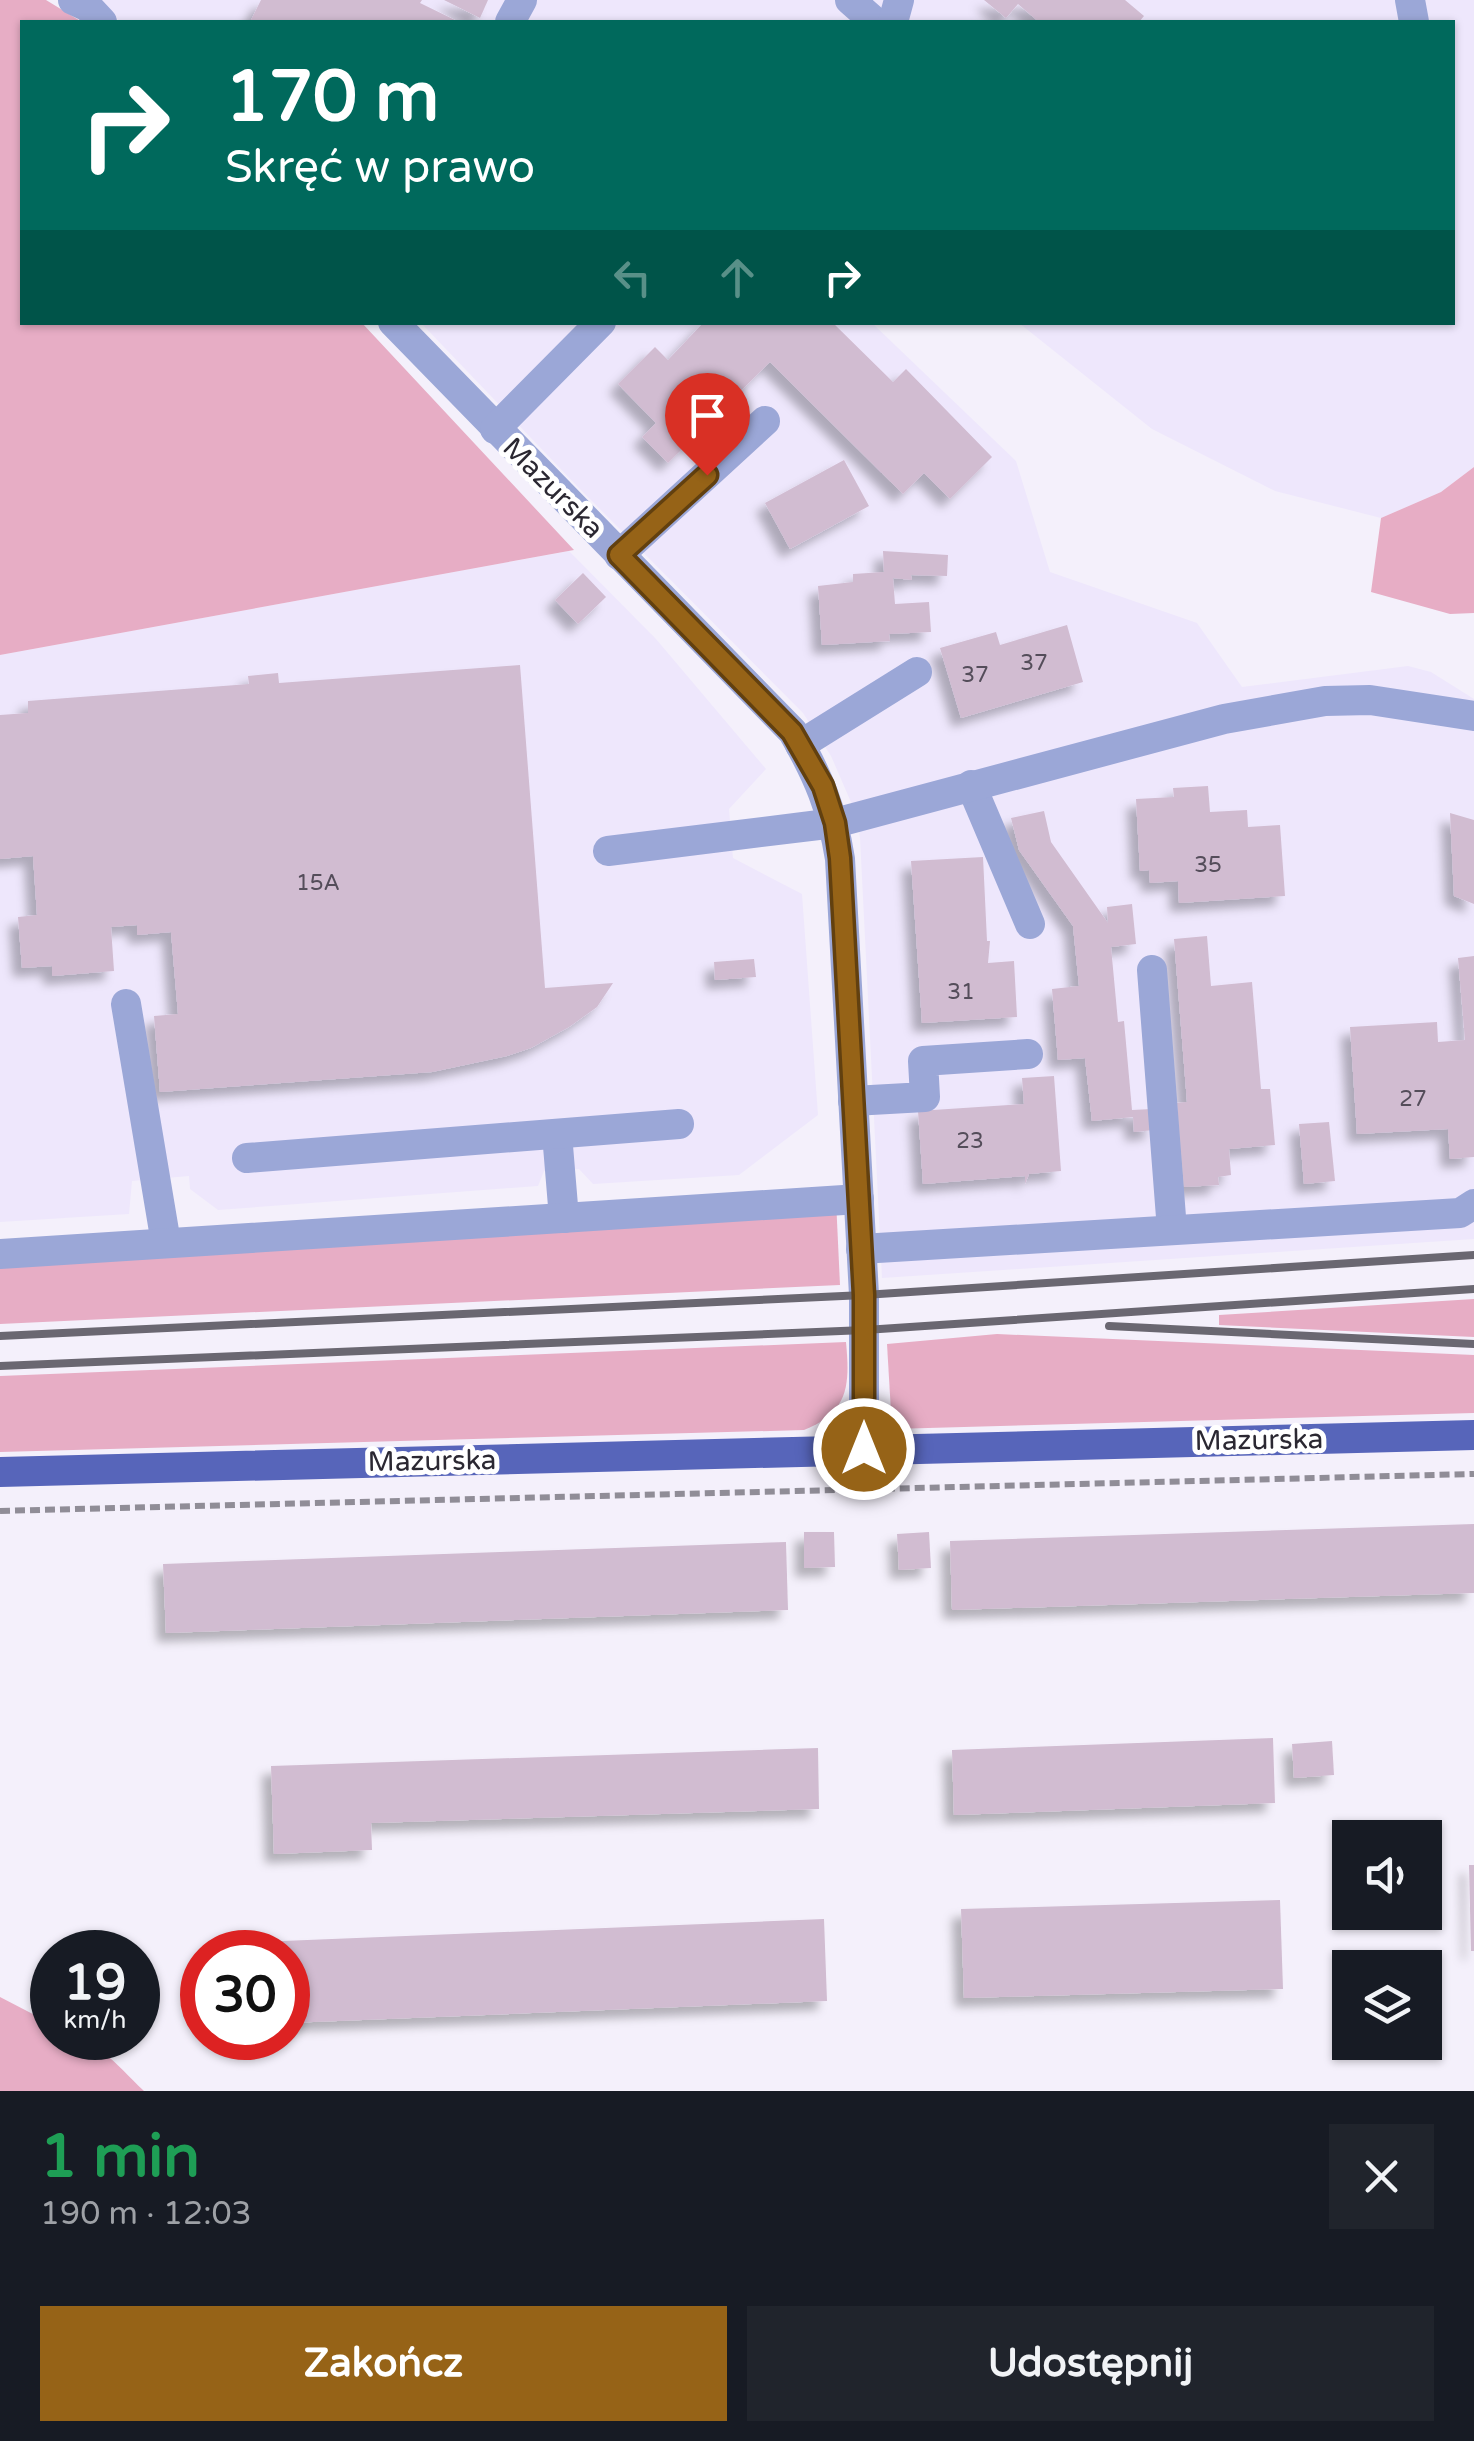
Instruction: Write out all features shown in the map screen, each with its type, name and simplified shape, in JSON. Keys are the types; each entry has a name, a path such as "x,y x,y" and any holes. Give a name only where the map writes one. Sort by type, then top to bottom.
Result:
{"main road":[{"name":"Mazurska","path":"0,1472 1474,1434"}],"street":[{"path":"850,0 873,20"},
{"name":"Mazurska","path":"396,325 792,732 823,786 835,823 840,858 865,1330 864,1449"},
{"path":"495,429 598,325"},
{"path":"619,555 765,422"},
{"path":"800,745 917,672"},
{"path":"608,850 835,823 1224,718 1324,701 1370,700 1474,716"},
{"path":"971,785 1030,924"},
{"path":"1152,970 1172,1230"},
{"path":"126,1004 166,1244"},
{"path":"853,1101 925,1096 923,1061 1028,1054"},
{"path":"247,1158 678,1124"},
{"path":"557,1134 564,1218"},
{"path":"0,1254 859,1199"},
{"path":"861,1249 1460,1213 1474,1204"}],"path":[{"path":"0,1511 1474,1474"}],"shaded area":[{"path":"0,0 46,0 79,20 20,20 20,325 364,325 574,550 0,655"},
{"path":"94,0 1474,0 1474,467 1441,492 1381,518 1275,491 1152,429 1022,325 1455,325 1455,20 119,20"},
{"path":"423,325 874,325 1016,461 1050,572 1197,623 1242,687 1408,666 1431,672 1474,699 1474,1239 882,1278 857,816 831,756 803,713"},
{"path":"1474,467 1474,613 1450,614 1371,592 1381,518 1441,492"},
{"path":"569,551 656,639 766,769 729,809 733,858 802,894 818,1115 739,1175 593,1184 579,1169 544,1171 538,1186 218,1210 190,1189 189,1176 132,1181 129,1214 0,1222 0,655"},
{"path":"836,1200 840,1285 0,1324 0,1254"},
{"path":"1474,1299 1474,1337 1219,1325 1219,1315"},
{"path":"997,1334 1474,1355 1474,1413 892,1429 887,1344"},
{"path":"846,1342 846,1384 838,1406 804,1430 0,1452 0,1376"},
{"path":"0,1997 30,2013 30,2060 112,2060 144,2091 0,2091"}],"building":[{"path":"261,0 422,0 420,3 455,20 251,20"},
{"path":"444,0 488,0 480,18"},
{"path":"984,0 1125,0 1144,16 1141,20 1037,20 1018,4 1006,18"},
{"path":"701,325 835,325 893,382 906,369 992,457 950,499 924,473 903,494 770,362 668,463 642,437 656,423 618,384 655,347 668,360"},
{"path":"844,460 869,506 790,549 765,503"},
{"path":"883,551 948,555 947,576 893,578 895,604 929,602 931,632 889,634 890,641 822,645 818,586 853,582 853,574 884,572"},
{"path":"583,573 606,597 578,624 555,600"},
{"path":"1067,625 1083,682 961,718 940,648 996,632 1000,645"},
{"path":"520,665 545,988 613,983 597,1007 569,1027 507,1056 432,1072 160,1092 154,1016 178,1014 171,932 137,935 137,925 111,927 114,971 52,976 52,966 22,968 18,917 37,915 33,856 0,859 0,715 28,713 28,701 249,684 248,676 278,673 279,683"},
{"path":"1208,786 1210,812 1247,810 1248,827 1280,825 1285,896 1179,903 1178,881 1150,883 1149,870 1140,871 1136,799 1174,797 1173,788"},
{"path":"1044,811 1051,842 1108,923 1107,907 1132,904 1136,944 1111,947 1118,1022 1124,1021 1132,1110 1152,1109 1154,1130 1134,1132 1133,1117 1092,1121 1085,1058 1058,1060 1052,989 1079,986 1073,926 1019,850 1011,818"},
{"path":"1450,813 1474,820 1474,904 1454,896"},
{"path":"983,857 990,941 988,963 1014,961 1017,1017 922,1023 911,861"},
{"path":"1207,936 1211,986 1252,982 1261,1089 1270,1089 1275,1145 1229,1149 1231,1175 1218,1177 1219,1185 1184,1187 1177,1103 1187,1102 1174,939"},
{"path":"1474,956 1474,1157 1450,1159 1448,1129 1357,1134 1350,1027 1437,1022 1438,1042 1465,1040 1458,958"},
{"path":"754,959 756,977 715,980 714,962"},
{"path":"1054,1076 1061,1171 1029,1174 1025,1184 1025,1176 923,1184 918,1111 1024,1104 1022,1078"},
{"path":"1329,1122 1335,1181 1304,1184 1299,1124"},
{"path":"1474,1524 1474,1593 952,1610 950,1541"},
{"path":"804,1532 834,1532 835,1567 804,1568"},
{"path":"929,1532 931,1568 899,1570 897,1534"},
{"path":"786,1542 788,1610 166,1633 163,1564"},
{"path":"1273,1738 1275,1803 954,1815 952,1750"},
{"path":"1332,1741 1334,1775 1294,1778 1292,1744"},
{"path":"818,1748 819,1809 371,1823 372,1850 274,1854 271,1766"},
{"path":"1469,1865 1474,1865 1474,1951 1471,1951"},
{"path":"1280,1900 1283,1989 964,1998 961,1909"},
{"path":"824,1919 827,2001 310,2022 310,1940"}],"railway":[{"path":"0,1336 864,1295 1474,1255"},
{"path":"0,1366 865,1330 1474,1289"},
{"path":"1109,1326 1474,1344"}],"route":[{"path":"707,475 619,555 792,732 823,786 835,823 864,1295 864,1449"}]}
